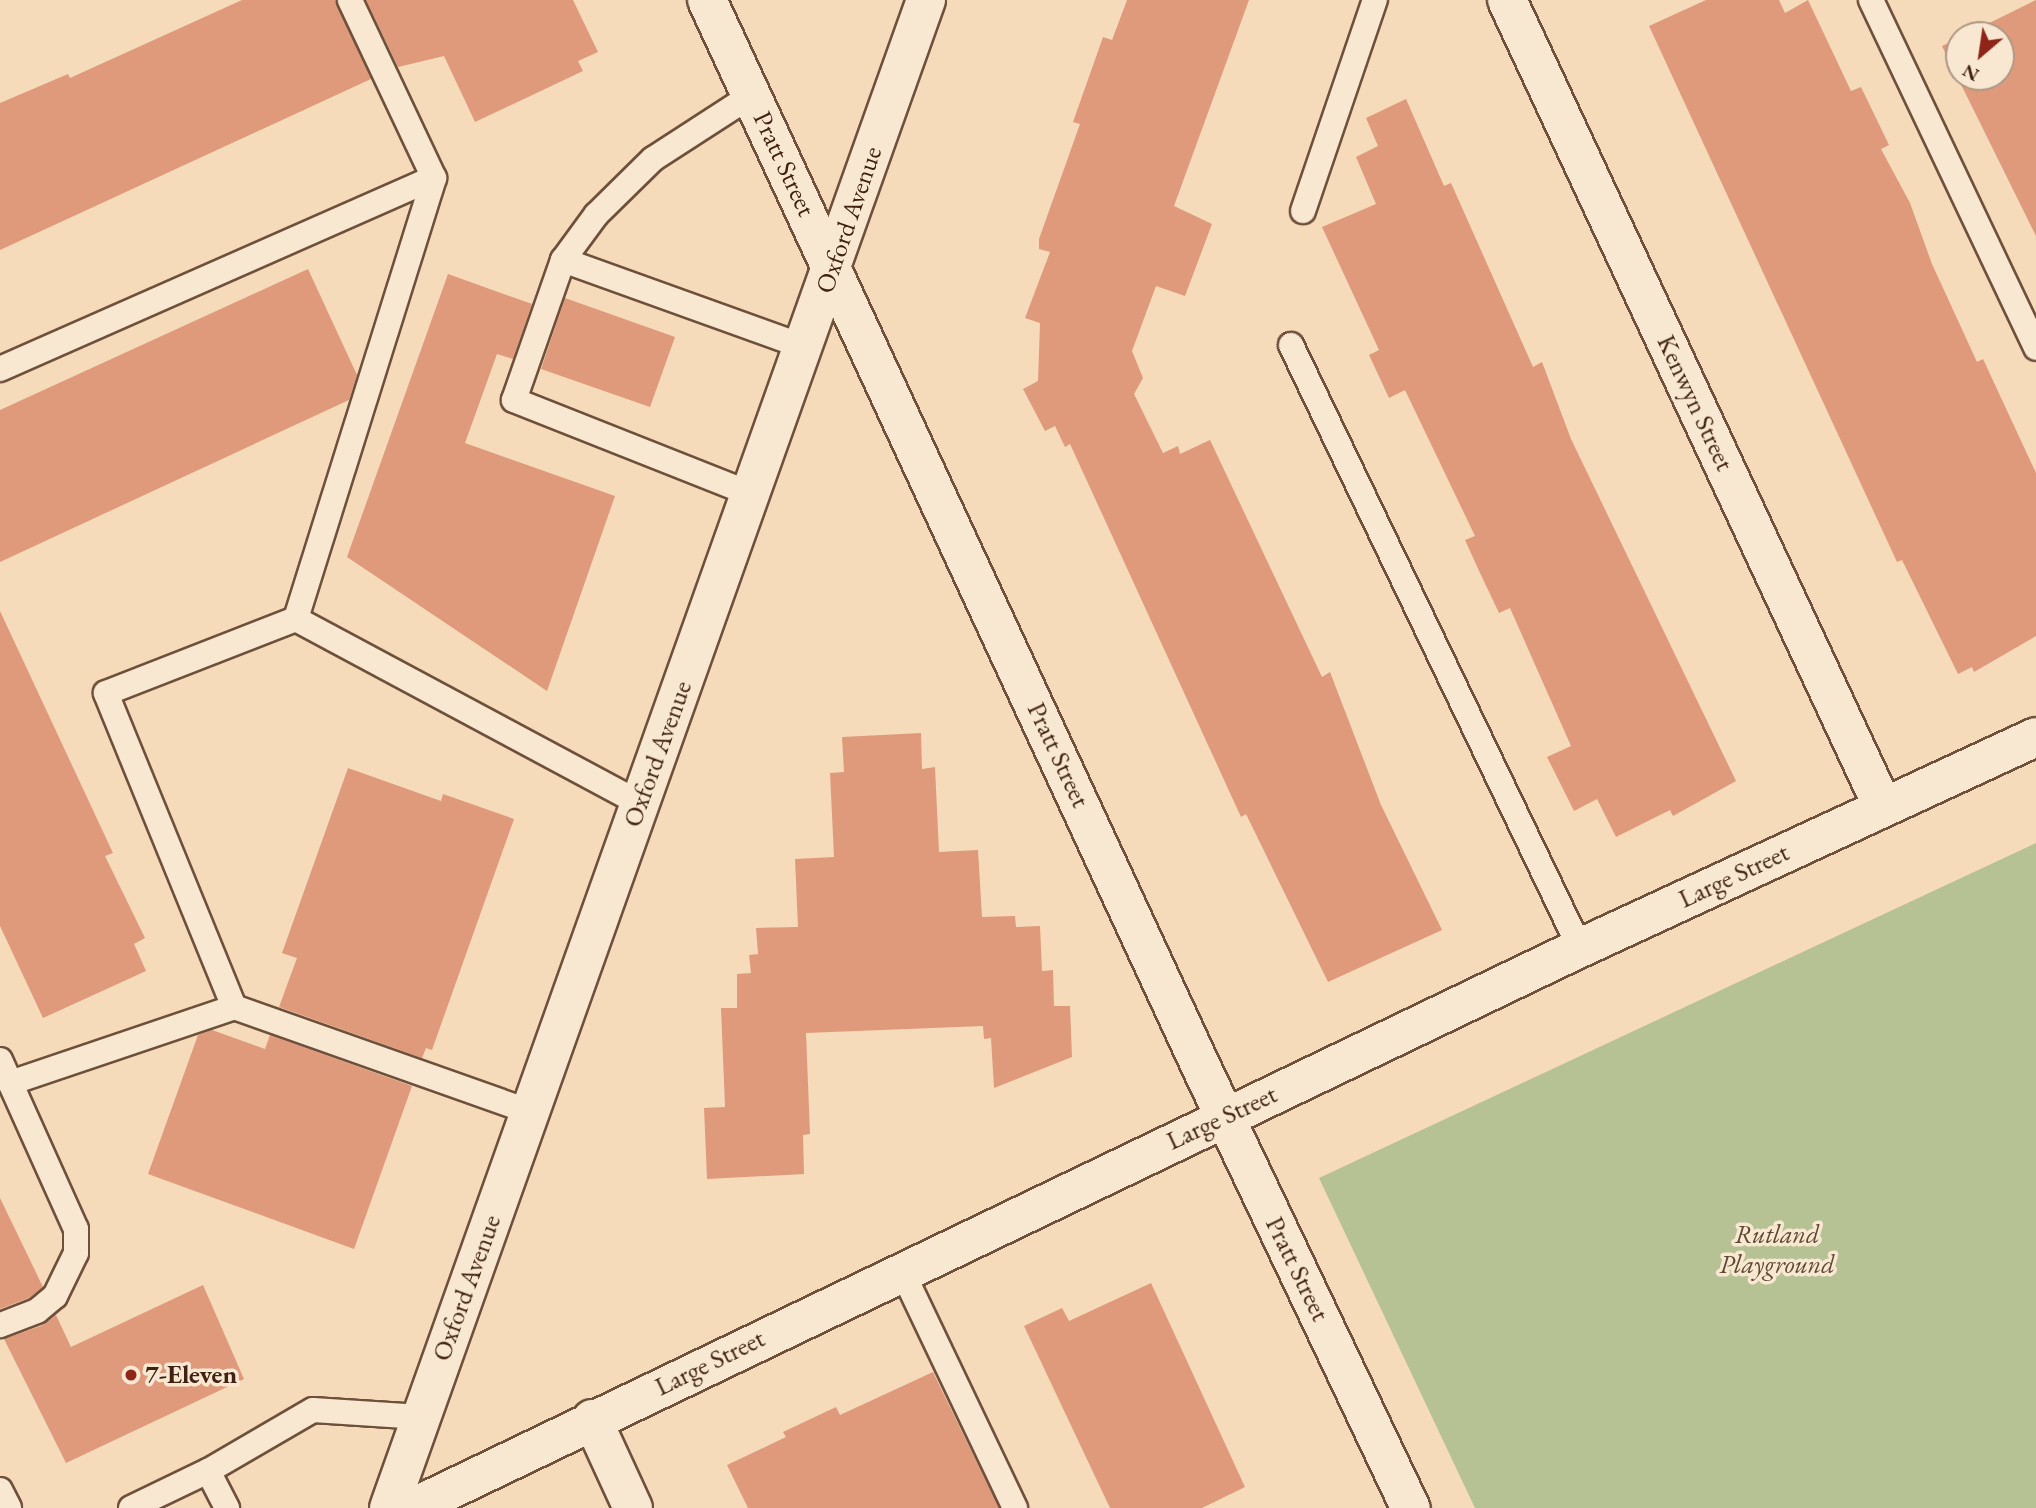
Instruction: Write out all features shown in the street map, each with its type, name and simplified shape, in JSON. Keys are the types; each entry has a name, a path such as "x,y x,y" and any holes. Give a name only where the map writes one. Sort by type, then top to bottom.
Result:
{"street":[{"name":"Pratt Street","path":"707,0 1225,1117 1411,1508"},
{"name":"Oxford Avenue","path":"389,1508 926,0"},
{"name":"Kenwyn Street","path":"1507,0 1883,807"},
{"name":"Large Street","path":"412,1508 592,1419 1580,948 2036,737"},
{"path":"592,1419 634,1508"}],"lane":[{"path":"296,619 434,178 350,0"},
{"path":"1303,211 1375,0"},
{"path":"1871,0 2036,348"},
{"path":"751,494 514,400 562,260 596,215 653,159 752,95"},
{"path":"0,369 434,178"},
{"path":"562,260 804,347"},
{"path":"1291,345 1580,948"},
{"path":"234,1007 106,693 296,619 641,804"},
{"path":"10,1083 234,1007 530,1112"},
{"path":"0,1060 76,1229 76,1253 55,1296 37,1311 0,1325"},
{"path":"902,1271 1015,1508"},
{"path":"131,1508 208,1471 313,1410 421,1417"},
{"path":"208,1471 227,1508"},
{"path":"0,1490 9,1508"}],"green space":[{"name":"Rutland Playground","path":"2036,843 2036,1508 1475,1508 1319,1178"}],"building":[{"path":"242,0 335,0 371,79 0,250 0,103 68,74 70,78"},
{"path":"366,0 573,0 598,52 578,61 583,71 475,122 444,56 398,67"},
{"path":"1127,0 1249,0 1174,206 1212,224 1185,296 1156,286 1132,351 1143,378 1134,394 1163,453 1178,446 1180,454 1210,440 1322,677 1330,672 1381,805 1442,930 1328,982 1246,814 1241,817 1070,444 1065,447 1055,426 1045,431 1023,389 1038,381 1040,323 1025,318 1050,252 1039,249 1039,239 1080,124 1073,122 1103,37 1112,40"},
{"path":"1706,0 1779,0 1785,13 1808,0 1851,91 1861,87 1889,145 1881,149 1910,203 1932,264 1977,362 1983,359 2036,473 2036,636 1974,672 1972,667 1958,674 1902,560 1897,562 1649,26"},
{"path":"2036,0 2036,236 1964,91 2015,91 2015,21 1993,21"},
{"path":"1406,99 1444,186 1451,183 1533,367 1542,362 1571,439 1736,781 1673,816 1670,810 1616,837 1597,799 1574,811 1547,757 1571,746 1510,608 1499,613 1480,573 1465,540 1475,536 1405,390 1389,398 1369,355 1379,350 1322,227 1376,204 1356,157 1378,146 1366,118"},
{"path":"308,269 357,375 349,400 0,562 0,410"},
{"path":"448,274 532,304 513,359 497,354 465,443 615,496 547,691 347,557"},
{"path":"565,298 675,337 650,407 541,369"},
{"path":"0,611 113,853 105,856 145,938 134,944 146,971 43,1018 0,926"},
{"path":"921,733 922,769 935,767 939,852 978,850 982,917 1015,916 1016,927 1040,926 1042,971 1053,970 1054,1006 1070,1006 1072,1057 994,1088 991,1038 984,1039 983,1026 806,1033 810,1134 803,1135 804,1174 707,1179 704,1108 725,1107 721,1008 737,1008 737,974 751,973 749,955 758,954 756,928 798,927 795,859 834,857 830,773 844,772 842,737"},
{"path":"348,768 441,801 443,794 514,819 432,1050 426,1048 422,1058 279,1007 297,958 282,953"},
{"path":"212,1030 265,1049 270,1035 412,1086 354,1249 148,1174 198,1035"},
{"path":"0,1198 43,1287 29,1298 0,1309"},
{"path":"1151,1283 1245,1487 1202,1508 1110,1508 1024,1326 1062,1308 1069,1321"},
{"name":"7-Eleven","path":"203,1285 244,1379 66,1463 4,1339 43,1325 56,1315 71,1347"},
{"path":"933,1372 999,1508 748,1508 727,1465 786,1437 783,1432 836,1407 840,1415"}],"place":[{"name":"7-Eleven","path":"131,1375"}]}
